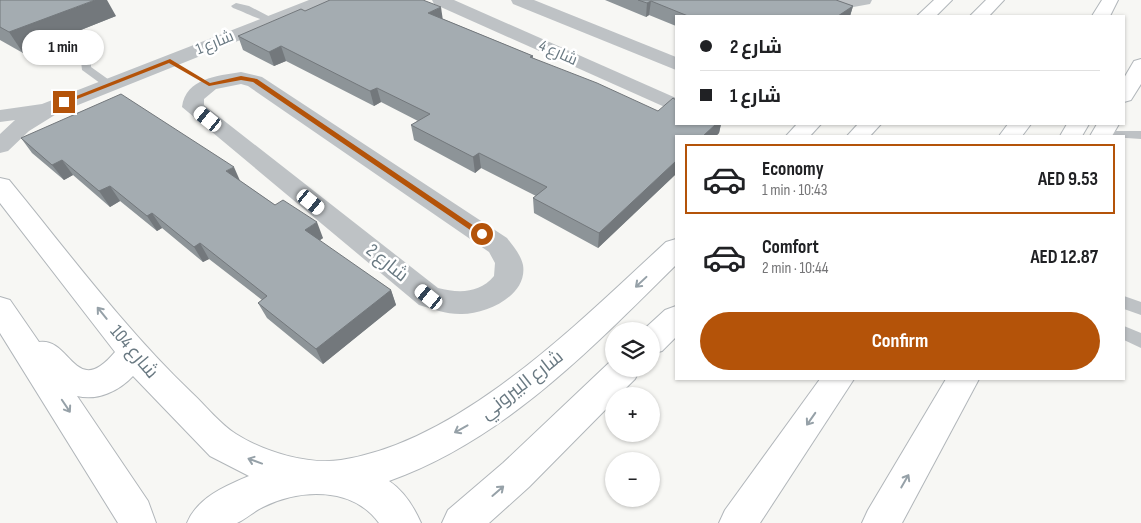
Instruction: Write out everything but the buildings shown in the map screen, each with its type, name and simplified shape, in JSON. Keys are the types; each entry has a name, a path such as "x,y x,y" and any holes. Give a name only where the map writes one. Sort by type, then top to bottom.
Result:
{"street":[{"name":"شارع 1","path":"0,146 21,126 50,108 324,0"},
{"name":"شارع 4","path":"440,0 675,106"},
{"name":"شارع 4","path":"520,0 675,64"},
{"path":"830,0 848,3 864,0"},
{"path":"927,15 944,0"},
{"path":"980,15 996,0"},
{"path":"1102,15 1110,0"},
{"path":"170,60 209,84"},
{"path":"1125,94 1141,65"},
{"name":"شارع 2","path":"241,78 254,80 498,245 506,256 510,267 506,280 499,290 492,294 465,303 446,302 429,297 193,107 194,97 209,84 241,78"},
{"name":"شارع 1","path":"0,116 50,108"},
{"path":"798,135 809,125"},
{"path":"859,135 869,125"},
{"path":"1011,135 1019,125"},
{"name":"شارع 104","path":"0,186 149,372 222,445 249,459 301,477"},
{"name":"شارع البيروني","path":"340,478 376,469 418,452 474,421 553,363 675,250"},
{"path":"7,318 76,382 90,384 105,380 126,363 133,352"},
{"path":"7,318 94,449 135,514 137,523"},
{"path":"660,333 675,319"},
{"path":"461,523 516,475 616,377"},
{"path":"738,523 837,380"},
{"path":"881,523 962,380"},
{"path":"206,523 219,511 260,488 301,477 340,478 371,489 396,511 402,523"}],"lane":[{"path":"236,6 271,20"},
{"path":"86,61 86,68 108,84"},
{"path":"1104,132 1141,134"},
{"path":"1125,302 1141,310"},
{"path":"1125,333 1141,341"}],"route":[{"path":"64,102 170,60 209,84 241,78 254,80 482,234"}]}
